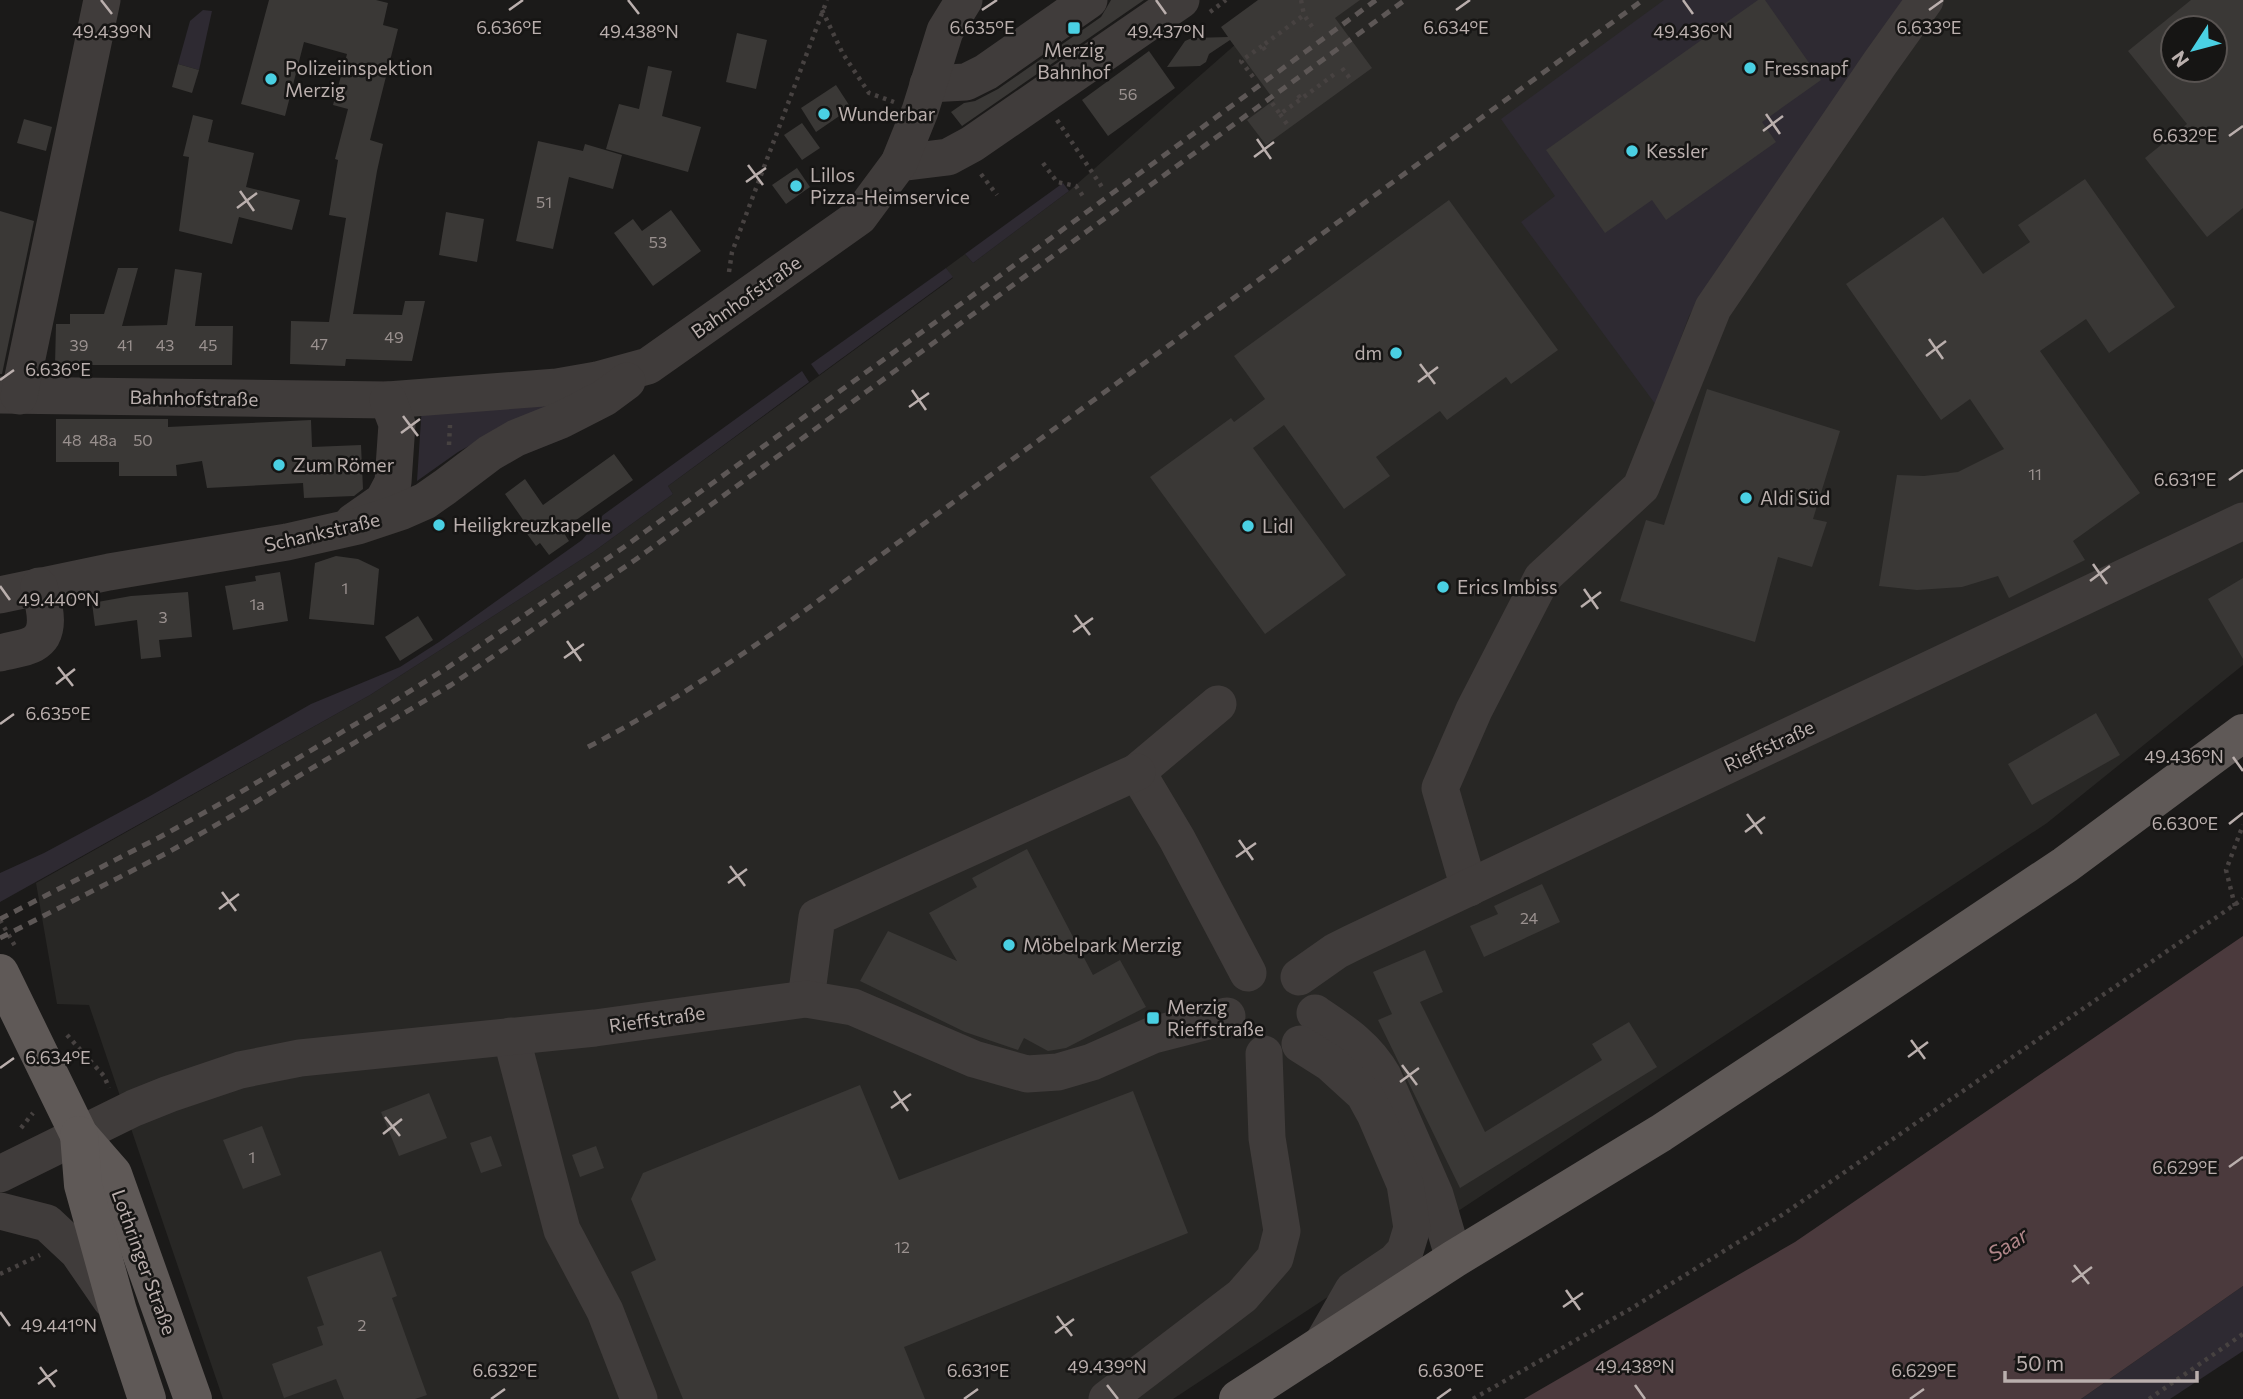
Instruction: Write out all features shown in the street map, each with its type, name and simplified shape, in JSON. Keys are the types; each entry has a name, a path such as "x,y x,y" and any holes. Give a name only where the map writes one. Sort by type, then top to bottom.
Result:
{"main road":[{"path":"1238,1399 1454,1259 1661,1133 2054,873 2243,733"},
{"name":"Lothringer Straße","path":"0,973 79,1135 113,1174 194,1399"},
{"name":"Lothringer Straße","path":"79,1135 83,1185 118,1311 147,1399"}],"street":[{"path":"10,395 102,0"},
{"name":"Bahnhofstraße","path":"10,395 388,400 557,387 597,380 648,366 859,217 899,163 945,31 964,0"},
{"path":"928,84 966,82 986,72 1089,0"},
{"path":"899,163 948,157 972,144 1181,0"},
{"path":"1469,888 1440,788 1474,710 1542,578 1642,487 1713,308 1925,0"},
{"name":"Schankstraße","path":"0,595 52,583 320,535 400,512 425,501 490,453 604,397 648,366"},
{"path":"320,535 357,521 383,502 393,482 397,424 388,400"},
{"name":"Rieffstraße","path":"1299,977 1336,951 2243,521"},
{"path":"52,583 71,628"},
{"path":"0,653 33,644 40,637 52,583"},
{"path":"806,999 817,917 1137,772 1217,704"},
{"path":"1137,772 1177,839 1248,973"},
{"path":"1274,967 1299,977 1308,987 1313,999 1307,1028 1289,1051 1277,1055 1250,1050 1231,1030 1227,1016 1227,1003 1238,981 1248,973 1274,967"},
{"name":"Rieffstraße","path":"0,1174 134,1108 240,1070 300,1058 595,1028 806,999 853,1007 974,1059 1027,1074 1058,1072 1092,1062 1153,1035 1227,1016"},
{"path":"1307,1028 1361,1046 1374,1059 1384,1076 1435,1195 1454,1259"},
{"path":"1307,1028 1331,1063 1364,1094 1375,1114 1405,1184 1412,1227 1405,1251 1395,1262 1353,1290 1321,1346"},
{"path":"511,1036 562,1230 605,1311 639,1399"},
{"path":"1107,1399 1242,1296 1275,1258 1282,1231 1267,1138 1264,1054"},
{"path":"0,1211 47,1223 78,1252 118,1311"}],"path":[{"path":"722,314 732,252 827,0"},
{"path":"1301,0 1304,15 1315,31"},
{"path":"821,10 843,54"},
{"path":"1253,77 1241,61 1263,48 1304,15"},
{"path":"1342,68 1352,81"},
{"path":"1280,114 1336,73"},
{"path":"1272,103 1289,127"},
{"path":"1050,111 1102,187"},
{"path":"1043,163 1057,182 1076,186 1086,199"},
{"path":"981,173 996,195"},
{"path":"445,487 452,395"},
{"path":"2235,906 2226,870 2243,825"},
{"path":"1473,1399 1632,1308 1782,1215 2243,899"},
{"path":"0,1274 42,1254"},
{"path":"2149,1399 2243,1335"}],"shaded area":[{"path":"1286,0 2243,0 2243,665 2047,823 1173,1399 223,1399 89,1005 57,1004 36,883 370,695 593,552 673,494 668,486 953,278 946,268 965,254 973,263 1069,191"},
{"path":"1664,0 1910,0 1711,279 1689,316 1656,405 1521,222 1555,196 1501,119"},
{"path":"203,10 212,11 199,70 178,64 190,21"},
{"path":"1063,183 1069,191 973,263 965,254"},
{"path":"946,268 953,277 819,375 811,364"},
{"path":"802,371 809,382 668,486 673,494 593,552 370,695 0,902 0,873 44,853 150,796 311,704 400,667 439,642 582,540 603,515"},
{"path":"553,395 556,407 494,432 458,452 417,481 422,405"},
{"path":"2243,1286 2243,1351 2170,1399 2081,1399"}],"water":[{"name":"Saar","path":"2243,936 2243,1286 2081,1399 1524,1399 1795,1242"}],"building":[{"path":"269,0 376,0 388,3 383,25 398,29 370,140 383,144 353,314 402,315 405,301 425,301 412,361 346,359 345,366 290,364 291,321 329,322 346,218 329,215 338,160 335,159 348,109 333,105 347,54 304,42 285,116 241,104"},
{"path":"1111,0 1144,0 962,126 951,112 964,103 975,101 998,89 1101,17"},
{"path":"1258,0 1360,0 1335,18 1372,68 1266,145 1247,120 1274,100 1230,40 1209,54 1206,62 1200,66 1167,67 1185,41 1192,38 1228,37 1221,27"},
{"path":"1758,0 1765,0 1821,80 1762,122 1776,142 1666,220 1652,200 1605,233 1546,150"},
{"path":"2191,0 2243,0 2243,208 2207,237 2145,158 2187,124 2128,51 2159,26 2159,84 2229,84 2229,14 2174,14"},
{"path":"737,33 767,40 756,89 726,82"},
{"path":"1149,51 1175,88 1108,136 1082,100"},
{"path":"178,64 199,70 192,93 172,87"},
{"path":"648,66 672,71 662,116 701,127 688,172 606,149 619,104 639,109"},
{"path":"836,85 851,108 816,132 801,108"},
{"path":"193,115 213,120 208,142 254,153 246,187 300,200 292,230 239,217 232,244 179,231 189,157 183,156"},
{"path":"24,119 52,127 46,151 17,143"},
{"path":"802,123 820,148 802,160 784,135"},
{"path":"538,141 583,151 585,144 622,155 613,189 569,177 553,249 516,241"},
{"path":"797,168 810,187 786,204 772,185"},
{"path":"2085,179 2175,307 2109,353 2086,319 2040,351 2140,493 2073,541 2085,560 2009,598 1998,576 1962,587 1917,590 1879,586 1897,475 1924,476 1958,472 2004,449 1970,399 1941,420 1846,284 1943,217 1983,274 2030,242 2018,225"},
{"name":"dm","path":"1449,200 1558,350 1511,384 1506,377 1447,420 1440,411 1376,457 1390,476 1344,509 1284,425 1253,448 1346,575 1265,634 1150,477 1231,418 1234,422 1265,399 1234,356"},
{"path":"671,210 701,251 653,286 614,233 633,219 642,231"},
{"path":"0,211 34,221 2,374 0,374"},
{"path":"446,212 484,219 477,262 439,255"},
{"path":"118,268 138,268 122,326 167,325 175,269 202,273 195,326 233,326 232,365 55,365 56,324 70,324 70,314 104,314"},
{"name":"Aldi Süd","path":"1707,389 1840,431 1813,519 1827,522 1812,567 1778,557 1755,642 1620,601 1646,520 1664,525"},
{"path":"56,419 168,419 168,427 311,420 312,447 361,445 363,489 354,496 304,498 303,483 207,488 202,461 176,465 177,476 119,476 119,462 56,462"},
{"path":"614,454 633,480 562,530 569,541 549,555 540,543 536,546 522,527 526,524 505,494 525,479 543,505"},
{"path":"336,556 358,559 379,569 374,625 309,619 315,563"},
{"path":"280,572 288,621 233,630 225,586 256,581 255,576"},
{"path":"2243,578 2243,659 2208,599"},
{"path":"188,592 192,637 159,640 161,657 141,659 137,620 95,626 92,603 131,596"},
{"path":"418,616 433,640 400,661 385,637"},
{"path":"2096,713 2120,755 2032,805 2008,764"},
{"name":"Möbelpark Merzig","path":"1027,849 1093,975 1120,960 1146,1007 1066,1048 1048,1051 1024,1038 1018,1050 965,1032 860,981 888,931 957,961 929,913 977,887 972,878"},
{"path":"1542,884 1560,922 1484,957 1470,926 1498,914 1494,906"},
{"path":"1425,950 1443,992 1420,1002 1485,1132 1602,1060 1592,1044 1629,1022 1657,1067 1460,1188 1378,1020 1392,1014 1373,972"},
{"path":"860,1085 899,1180 1133,1091 1188,1233 904,1347 925,1399 683,1399 631,1272 656,1260 631,1199 643,1173"},
{"path":"429,1093 447,1138 399,1156 381,1112"},
{"path":"262,1126 281,1175 243,1189 223,1140"},
{"path":"491,1136 502,1166 481,1173 470,1143"},
{"path":"596,1146 604,1168 580,1177 572,1155"},
{"path":"381,1251 397,1296 392,1298 427,1395 415,1399 344,1399 336,1379 284,1398 272,1364 323,1345 317,1327 324,1325 307,1277"}],"railway":[{"path":"0,919 234,796 447,668 624,547 1376,0"},
{"path":"0,938 167,853 451,685 635,560 1405,0"},
{"path":"588,747 696,684 800,614 1643,0"}],"place":[{"name":"Merzig Bahnhof","path":"1074,28"},
{"name":"Fressnapf","path":"1750,68"},
{"name":"Polizeiinspektion Merzig","path":"271,79"},
{"name":"Wunderbar","path":"824,114"},
{"name":"Kessler","path":"1632,151"},
{"name":"Lillos Pizza-Heimservice","path":"796,186"},
{"name":"dm","path":"1396,353"},
{"name":"Zum Römer","path":"279,465"},
{"name":"Aldi Süd","path":"1746,498"},
{"name":"Heiligkreuzkapelle","path":"439,525"},
{"name":"Lidl","path":"1248,526"},
{"name":"Erics Imbiss","path":"1443,587"},
{"name":"Möbelpark Merzig","path":"1009,945"},
{"name":"Merzig Rieffstraße","path":"1153,1018"}]}
